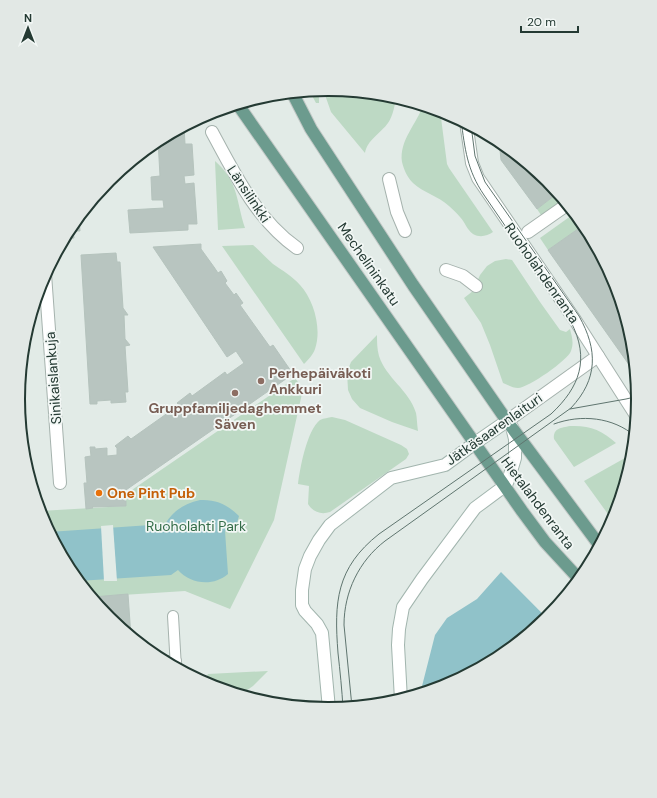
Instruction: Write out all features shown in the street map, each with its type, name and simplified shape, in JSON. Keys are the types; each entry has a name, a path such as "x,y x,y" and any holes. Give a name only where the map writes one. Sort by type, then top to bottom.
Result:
{"main road":[{"name":"Mechelininkatu","path":"295,97 311,129 365,213 413,285 510,424"},
{"name":"Mechelininkatu","path":"240,109 475,443"},
{"name":"Hietalahdenranta","path":"510,424 596,541"},
{"name":"Hietalahdenranta","path":"475,443 545,542 576,575"}],"street":[{"name":"Ruoholahdenranta","path":"467,129 472,163 478,178 575,320 632,408"},
{"name":"Länsilinkki","path":"212,132 231,167 257,207 273,229 296,248"},
{"path":"389,179 396,212 405,231"},
{"path":"528,232 564,207"},
{"path":"446,270 463,276 476,286"},
{"name":"Sinikaislankuja","path":"46,288 60,483"},
{"name":"Jätkäsaarenlaituri","path":"328,702 322,633 317,624 305,611 301,599 305,569 319,540 330,525 391,478 445,465 475,443 510,424 598,356"},
{"name":"Jätkäsaarenlaituri","path":"506,485 515,458 515,439 510,424"},
{"path":"400,694 398,645 399,629 404,607 422,579 475,508 506,485"}],"lane":[{"path":"173,616 176,661"}],"shaded area":[{"path":"25,398 28,436 26,419"}],"green space":[{"path":"312,96 319,96 319,103 316,103"},
{"path":"325,96 348,96 395,103 390,120 371,140 365,153 331,112"},
{"path":"421,110 441,118 447,164 493,232 481,236 473,234 449,206 417,186 411,181 406,173 402,162 403,146"},
{"path":"215,161 223,169 233,184 245,228 218,230"},
{"path":"554,196 560,202 541,215 537,209"},
{"path":"571,216 579,228 548,250 540,238"},
{"path":"253,245 273,264 297,282 305,291 313,307 317,324 317,341 313,353 304,364 222,246"},
{"path":"506,259 512,260 560,330 566,332 570,329 572,340 571,351 563,361 538,379 518,388 503,383 481,323 464,298 473,291 480,275 487,266 495,261"},
{"path":"377,335 378,351 382,364 413,405 416,413 418,431 392,422 360,408 352,399 348,390 347,372 351,362"},
{"name":"Ruoholahti Park","path":"295,378 303,389 274,520 230,609 185,591 98,597 76,568 56,533 46,511 126,506 126,494"},
{"path":"332,417 345,420 401,445 407,449 409,454 406,459 330,512 320,513 312,509 308,504 309,486 298,484 300,469 311,432 320,420"},
{"path":"570,426 583,426 595,429 616,443 574,467 554,439 556,431"},
{"path":"625,458 626,459 622,478 609,515 584,481"},
{"path":"268,671 246,691 212,679 207,677 208,674"}],"water":[{"path":"200,500 216,502 231,509 239,516 235,530 225,531 228,574 216,581 195,581 183,575 178,570 171,575 85,581 76,568 55,532 165,524 180,508 189,503"},
{"path":"501,572 543,614 513,640 480,662 445,679 422,687 435,635 447,618 477,599"}],"pier":[{"path":"113,525 117,581 104,581 101,526"},
{"path":"500,570 503,571 544,612 543,614"}],"building":[{"path":"184,132 185,144 192,144 194,175 184,176 185,184 194,183 197,224 188,224 188,230 130,233 128,210 164,208 163,200 152,200 151,177 160,176 158,148"},
{"path":"500,149 529,171 554,196 537,209 501,160"},
{"path":"80,225 80,231 75,231"},
{"path":"579,228 581,230 601,265 616,301 622,320 630,366 548,250"},
{"path":"201,244 201,249 218,273 221,271 227,281 225,283 234,295 236,293 243,303 240,305 270,347 273,345 293,374 123,492 126,506 92,507 93,508 86,509 84,483 87,483 85,457 91,456 90,447 95,447 95,449 107,448 107,456 117,455 117,448 115,446 128,436 131,439 179,405 177,403 190,393 192,396 225,372 227,375 244,363 236,351 227,357 153,247"},
{"path":"116,253 117,262 120,262 123,308 128,315 124,315 125,339 130,345 125,346 128,392 125,392 126,402 111,403 111,400 97,401 97,404 90,404 81,255"},
{"path":"128,594 130,629 114,614 98,597"}],"tram line":[{"path":"343,702 337,635 338,602 346,573 354,560 379,534 551,414 569,393 579,372 581,360 580,348 577,335 571,322 478,186 470,168 462,127"},
{"path":"351,702 344,625 345,613 350,589 368,558 385,541 571,408 580,397 590,375 592,364 590,341 579,316 485,182 475,156 472,132"},
{"path":"570,409 632,398"},
{"path":"554,424 575,419 596,419 607,421 630,432"}],"place":[{"name":"Perhepäiväkoti Ankkuri","path":"261,381"},
{"name":"Gruppfamiljedaghemmet Säven","path":"235,393"},
{"name":"One Pint Pub","path":"99,493"}]}
